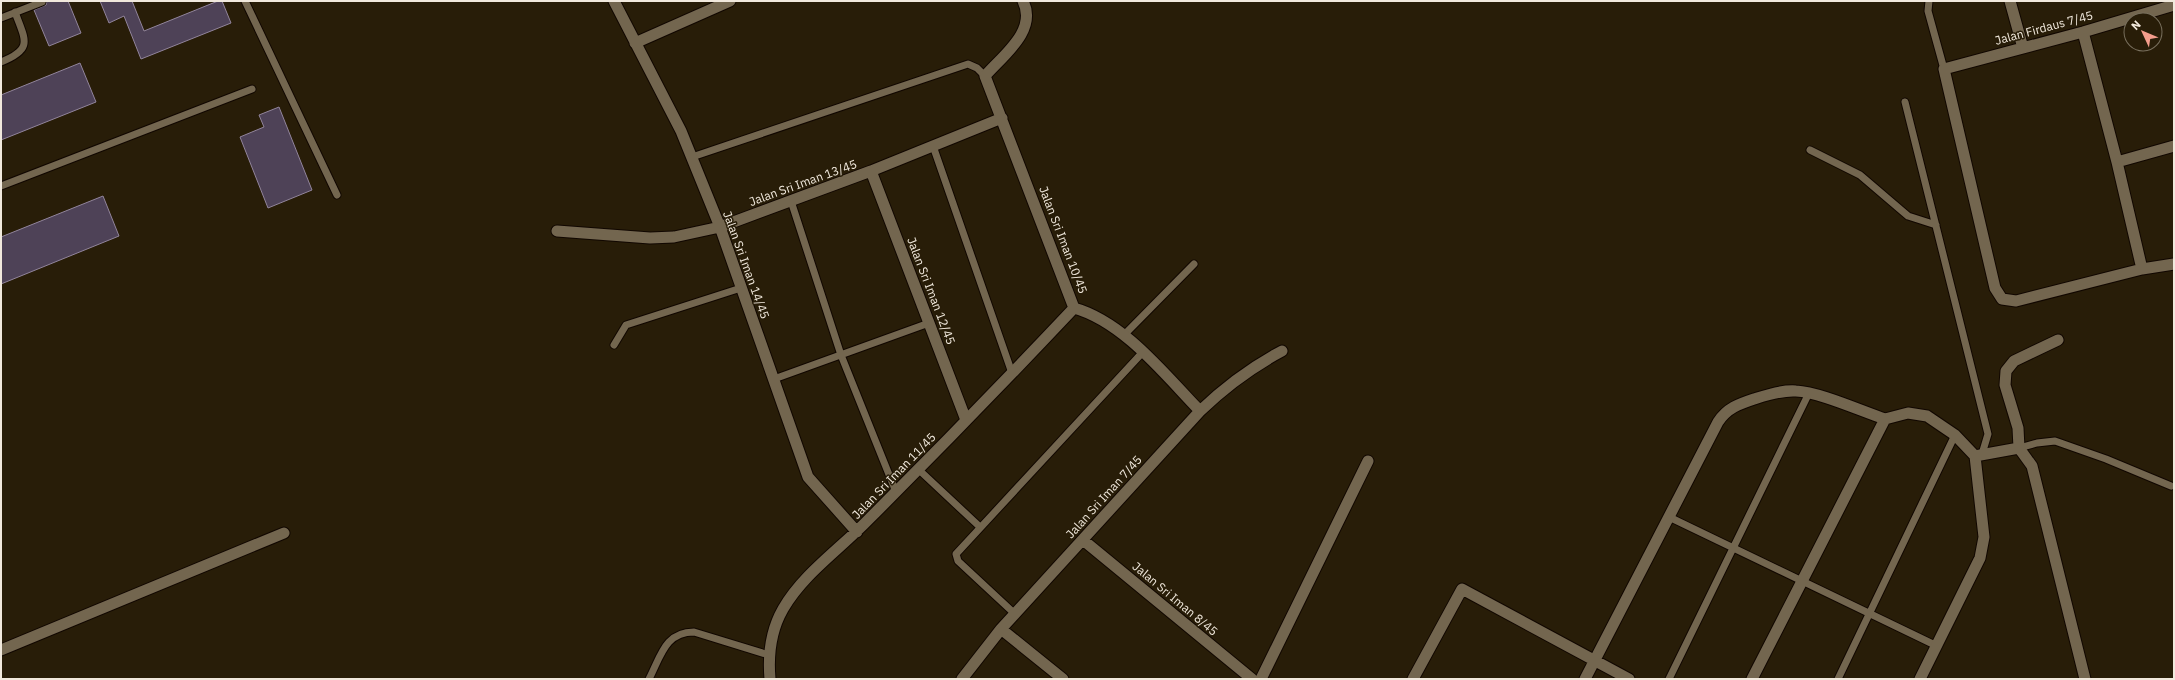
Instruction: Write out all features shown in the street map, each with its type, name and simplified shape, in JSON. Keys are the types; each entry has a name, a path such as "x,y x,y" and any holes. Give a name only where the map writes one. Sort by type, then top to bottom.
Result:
{"street":[{"name":"Jalan Sri Iman 14/45","path":"614,1 682,131 720,228 808,477 857,532"},
{"path":"635,43 730,1"},
{"path":"984,76 1022,34 1026,24 1027,14 1023,1"},
{"path":"2010,1 2023,48"},
{"name":"Jalan Firdaus 7/45","path":"1944,69 2083,32 2161,5 2174,5"},
{"path":"2083,32 2117,162 2142,269"},
{"path":"1944,69 1998,294 2002,299 2016,301 2142,269 2174,264"},
{"name":"Jalan Sri Iman 10/45","path":"984,76 1002,118 1074,308 1088,312 1102,319 1124,335 1200,411"},
{"name":"Jalan Sri Iman 13/45","path":"556,231 650,238 674,237 720,228 871,171 1002,118"},
{"path":"2117,162 2174,146"},
{"name":"Jalan Sri Iman 12/45","path":"871,171 966,420"},
{"name":"Jalan Sri Iman 11/45","path":"770,679 769,655 773,633 782,610 795,590 857,532 1074,308"},
{"path":"2058,340 2014,361 2006,371 2005,385 2018,428 2018,448 2034,470 2085,679"},
{"name":"Jalan Sri Iman 7/45","path":"962,679 1001,629 1200,411 1224,388 1252,366 1282,351"},
{"path":"1584,679 1718,422 1725,413 1735,406 1768,395 1795,391 1809,393 1885,419 1908,413 1921,414 1955,435 1978,455 1984,548 1920,679"},
{"path":"1752,679 1885,419"},
{"path":"1978,455 2018,448"},
{"path":"1261,679 1368,461"},
{"path":"1,650 284,533"},
{"name":"Jalan Sri Iman 8/45","path":"1082,540 1252,679"},
{"path":"1413,679 1462,589 1629,679"},
{"path":"1001,629 1063,679"}],"lane":[{"path":"245,1 337,195"},
{"path":"1929,1 1928,11 1944,69"},
{"path":"1,18 42,2"},
{"path":"1,62 19,53 23,48 23,34 15,12"},
{"path":"692,157 968,64 976,68 984,76"},
{"path":"1,186 252,89"},
{"path":"1905,102 1988,434 1978,455"},
{"path":"932,146 1012,373"},
{"path":"1810,150 1860,175 1908,216 1936,225"},
{"path":"791,201 841,355 896,492"},
{"path":"1124,335 1194,264"},
{"path":"614,345 626,325 741,288"},
{"path":"774,379 929,322"},
{"path":"1015,614 956,558 958,550 1142,353"},
{"path":"1669,679 1809,393"},
{"path":"1838,679 1868,613 1955,435"},
{"path":"2018,448 2037,443 2055,441 2106,459 2171,486"},
{"path":"918,469 980,527"},
{"path":"1669,517 1937,646"},
{"path":"649,679 668,642 675,635 684,632 694,632 769,655"}],"building":[{"path":"47,1 68,1 81,33 49,46 34,10 46,5"},
{"path":"100,1 132,1 144,31 218,1 222,1 231,23 141,59 124,16 109,23"},
{"path":"80,63 96,102 1,140 1,95"},
{"path":"279,107 312,190 268,208 240,137 264,127 259,115"},
{"path":"103,196 119,236 1,284 1,237"}]}
